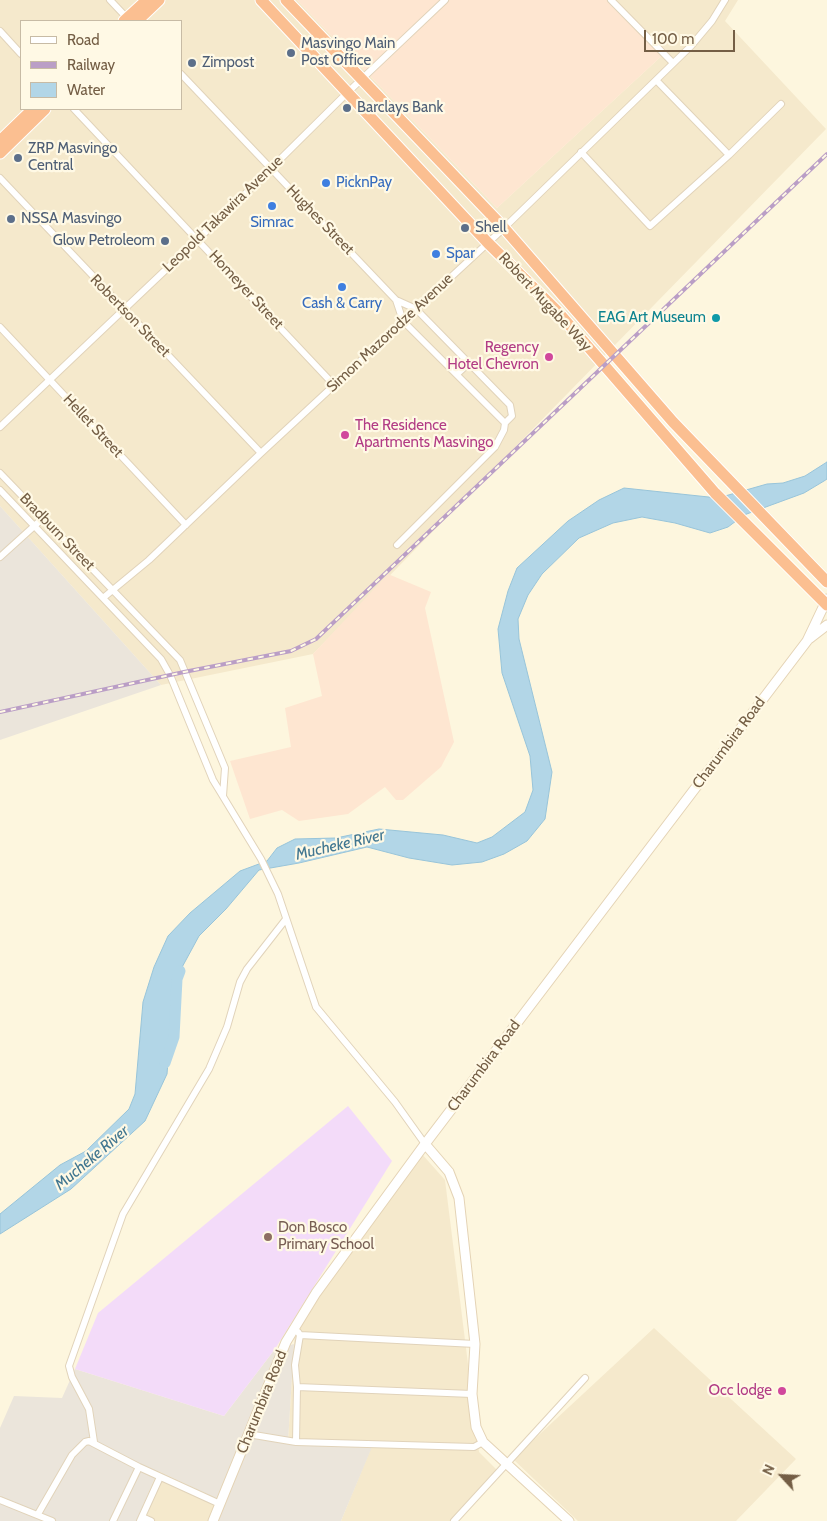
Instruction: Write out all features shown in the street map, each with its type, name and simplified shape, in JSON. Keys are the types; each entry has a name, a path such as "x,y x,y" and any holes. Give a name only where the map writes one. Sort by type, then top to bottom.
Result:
{"highway":[{"path":"130,20 147,0"},
{"path":"130,20 159,0"},
{"name":"Robert Mugabe Way","path":"263,0 347,93 488,242 558,312 715,493 826,602"},
{"name":"Robert Mugabe Way","path":"286,0 504,228 587,325 729,482 827,582"},
{"path":"298,40 312,27"},
{"path":"0,141 32,110"},
{"path":"0,153 44,110"}],"street":[{"path":"110,0 130,20"},
{"path":"611,0 673,63"},
{"name":"Simon Mazorodze Avenue","path":"103,598 115,590 186,525 504,228 702,34 725,0"},
{"name":"Leopold Takawira Avenue","path":"0,427 199,239 440,1"},
{"path":"0,31 20,53"},
{"name":"Hughes Street","path":"182,75 396,300"},
{"path":"656,80 729,155"},
{"path":"581,152 650,226 782,104"},
{"name":"Homeyer Street","path":"75,110 199,239 334,385"},
{"name":"Robertson Street","path":"0,178 123,310 261,453"},
{"path":"396,300 416,309 510,405 512,416 505,423 504,430 495,447 397,545"},
{"path":"396,300 404,321 505,423"},
{"name":"Hellet Street","path":"0,327 186,525"},
{"path":"457,374 469,363"},
{"name":"Bradburn Street","path":"0,473 42,519 115,590 149,630 180,660 225,768 222,797"},
{"name":"Bradburn Street","path":"0,490 161,658 170,675 213,780 268,873 316,1007 395,1102 425,1144"},
{"path":"0,557 42,519"},
{"name":"Charumbira Road","path":"213,1521 294,1327 316,1293 425,1144 807,641 826,602"},
{"name":"Charumbira Road","path":"807,641 827,625"},
{"path":"94,1442 89,1410 72,1377 69,1366 123,1214 209,1069 227,1027 240,982 246,969 286,919"},
{"path":"425,1144 449,1172 459,1198 475,1344 472,1394 474,1423 483,1442 569,1521"},
{"path":"294,1327 300,1335 296,1358 296,1442"},
{"path":"300,1335 475,1344"},
{"path":"454,1521 585,1378"},
{"path":"297,1387 472,1394"},
{"path":"248,1434 296,1442 474,1446 483,1442"},
{"path":"38,1514 72,1455 85,1442 94,1442 139,1467 220,1504"},
{"path":"113,1521 139,1467"},
{"path":"151,1521 141,1519 160,1477"},
{"path":"0,1500 52,1521"}],"shaded area":[{"path":"0,0 297,0 497,208 667,51 615,0 738,0 725,21 826,129 313,654 161,685 0,506"},
{"path":"297,0 615,0 667,51 497,208"},
{"path":"0,506 161,685 0,740"},
{"path":"388,574 431,592 425,608 454,742 441,767 403,800 396,800 385,787 348,814 299,821 282,810 250,819 230,761 291,747 285,708 322,696 313,654"},
{"name":"Don Bosco Primary School","path":"348,1106 392,1161 275,1349 224,1416 75,1369 98,1313"},
{"path":"421,1153 445,1180 479,1452 497,1470 450,1521 341,1521 371,1448 288,1442 295,1327"},
{"path":"654,1328 796,1459 736,1521 578,1521 513,1459"},
{"path":"294,1344 288,1442 372,1447 341,1521 215,1521 222,1501 158,1471 138,1517 147,1521 0,1521 0,1428 14,1396 62,1398 75,1369 224,1416 275,1349"},
{"path":"158,1471 222,1501 215,1521 147,1521 138,1517"}],"water":[{"path":"827,462 827,479 824,481 804,493 744,515 728,527 710,533 675,523 642,517 613,523 579,538 542,574 528,595 518,619 519,639 552,772 545,819 527,841 504,854 482,862 452,865 409,858 367,847 259,870 226,909 199,936 180,971 173,998 167,1074 145,1121 71,1189 0,1234 0,1214 60,1165 86,1151 129,1109 135,1094 143,1002 154,967 168,936 190,913 240,871 267,861 277,848 295,839 336,838 379,829 443,835 477,843 492,837 525,812 533,790 530,756 502,673 498,629 508,591 517,568 568,521 599,500 624,488 718,498 767,484 783,483 805,476"}],"waterway":[{"name":"Mucheke River","path":"165,1063 174,1037 177,979 180,971"}],"railway":[{"path":"0,712 291,651 316,639 827,154"}],"place":[{"name":"Masvingo Main Post Office","path":"291,53"},
{"name":"Zimpost","path":"192,63"},
{"name":"Barclays Bank","path":"347,108"},
{"name":"ZRP Masvingo Central","path":"18,158"},
{"name":"PicknPay","path":"326,183"},
{"name":"Simrac","path":"272,206"},
{"name":"NSSA Masvingo","path":"11,219"},
{"name":"Shell","path":"465,228"},
{"name":"Glow Petroleom","path":"165,241"},
{"name":"Spar","path":"436,254"},
{"name":"Cash & Carry","path":"342,287"},
{"name":"EAG Art Museum","path":"716,318"},
{"name":"Regency Hotel Chevron","path":"549,357"},
{"name":"The Residence Apartments Masvingo","path":"345,435"},
{"name":"Don Bosco Primary School","path":"268,1237"},
{"name":"Occ lodge","path":"782,1391"}]}
